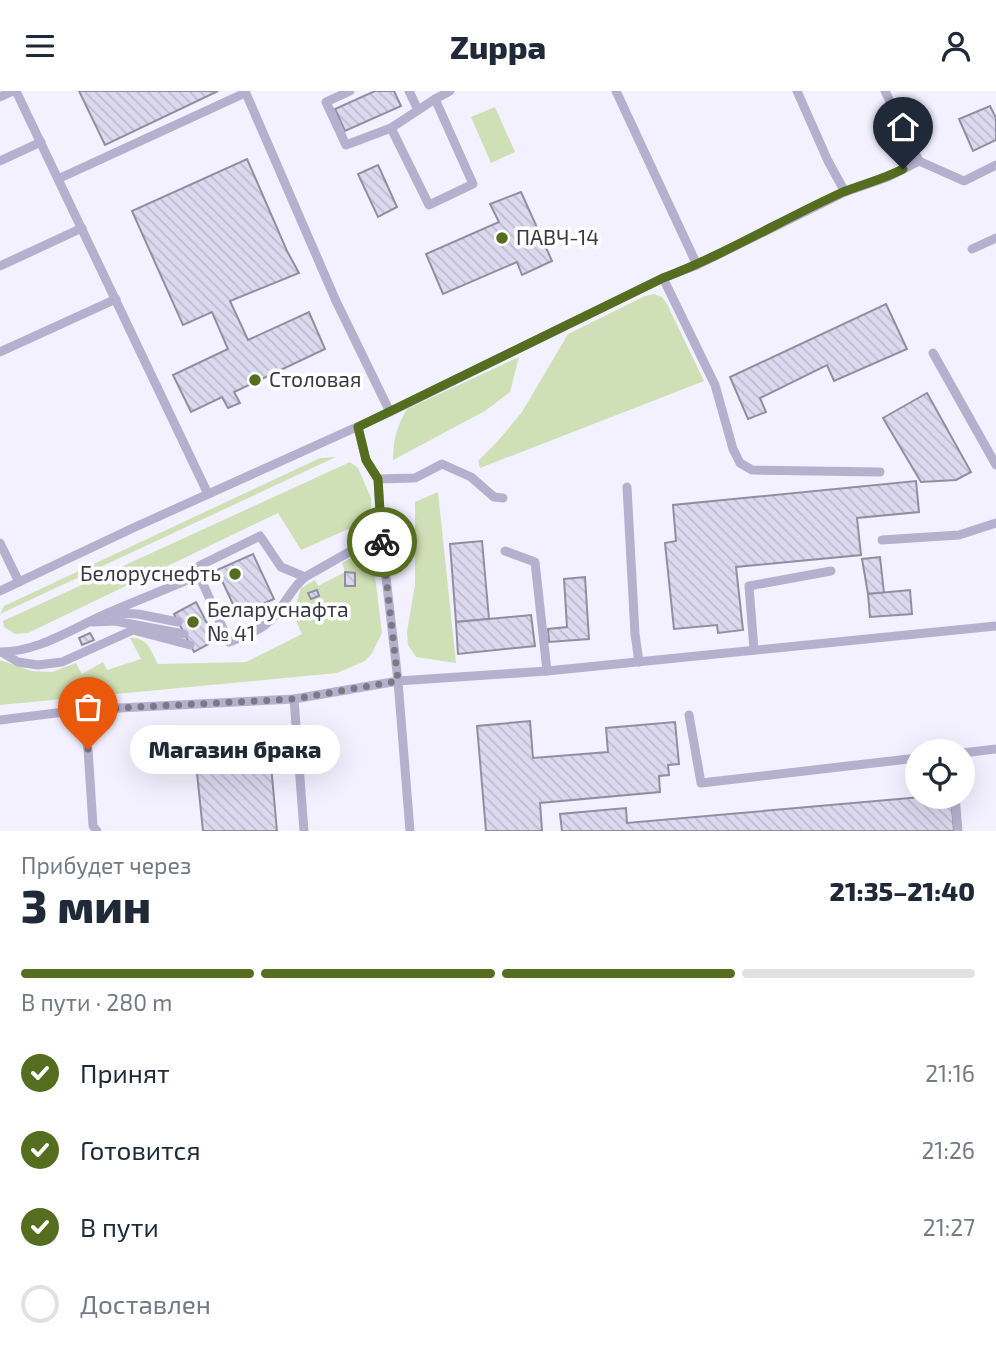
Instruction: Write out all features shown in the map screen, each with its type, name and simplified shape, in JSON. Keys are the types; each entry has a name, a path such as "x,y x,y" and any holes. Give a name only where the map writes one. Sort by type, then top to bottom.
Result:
{"lane":[{"path":"1,95 15,91 208,494"},
{"path":"349,91 326,102 346,145 391,128 450,91"},
{"path":"409,91 418,110"},
{"path":"616,91 697,265"},
{"path":"797,91 845,192"},
{"path":"885,91 919,161 964,181 996,165"},
{"path":"58,179 245,92 336,301 390,412"},
{"path":"391,128 429,205 473,184 435,99"},
{"path":"0,162 41,142"},
{"path":"0,591 390,412 845,192 888,177 919,161"},
{"path":"0,266 82,228"},
{"path":"972,249 996,238"},
{"path":"663,278 715,385 733,449 740,463 752,470 880,472"},
{"path":"0,352 116,299"},
{"path":"933,353 996,465"},
{"path":"358,427 366,460 378,479 410,831"},
{"path":"378,479 415,478 442,464 471,477 494,497 503,498"},
{"path":"627,487 639,662"},
{"path":"882,540 959,535 996,523"},
{"path":"305,577 281,567 260,536 199,566 199,575 229,642 268,623 295,586 305,577 381,534"},
{"path":"0,543 19,582"},
{"path":"505,551 535,562 547,671"},
{"path":"754,650 749,586 831,571"},
{"path":"1,652 17,652 35,645 199,575"},
{"path":"202,614 214,609"},
{"path":"108,613 138,614 178,622"},
{"path":"88,622 116,621 184,634"},
{"path":"208,625 220,621"},
{"path":"0,720 80,710 294,699 398,681 547,671 996,626"},
{"path":"1,652 18,662 38,666 62,662 133,630 190,645"},
{"path":"214,636 225,633"},
{"path":"294,699 304,831"},
{"path":"80,710 88,749 93,825 97,831"},
{"path":"689,715 701,783 905,759"},
{"path":"975,751 996,749"},
{"path":"956,809 958,831"}],"green space":[{"path":"495,107 515,152 491,163 471,117"},
{"path":"654,294 662,297 667,304 704,381 480,468 478,461 522,412 568,334"},
{"path":"519,357 510,392 485,411 393,460 396,433 407,409"},
{"path":"336,457 0,614 4,606 320,458"},
{"path":"350,462 358,468 371,498 371,513 362,523 301,550 278,513 28,633 15,634 4,627 3,621"},
{"path":"438,492 456,663 416,657 408,645 407,632 415,585 415,502"},
{"path":"361,552 369,552 373,559 382,633 365,661 337,673 0,705 0,660 32,671 52,672 76,663 82,674 103,662 107,670 141,659 130,638 136,638 145,642 158,664 246,662 302,634 295,611 301,588 315,580 318,586 345,572 342,563"}],"building":[{"path":"79,91 218,91 105,145"},
{"path":"375,91 394,91 401,106 345,131 335,109"},
{"path":"990,106 996,118 996,140 973,151 959,119"},
{"path":"247,159 299,273 230,301 248,340 309,312 325,349 234,392 240,403 228,408 222,397 191,412 173,375 228,349 212,312 183,325 132,211"},
{"path":"378,165 397,207 378,217 358,174"},
{"name":"ПАВЧ-14","path":"521,192 552,261 522,275 517,262 443,294 426,254 499,222 490,204"},
{"path":"886,304 907,349 834,381 827,365 760,398 766,412 748,419 730,377"},
{"path":"927,393 971,472 956,480 921,482 883,418"},
{"path":"916,481 919,512 857,518 861,555 736,567 743,630 718,633 717,625 674,629 665,543 676,541 673,505"},
{"path":"482,541 489,619 456,622 450,544"},
{"path":"253,554 274,599 238,615 217,570"},
{"path":"880,557 884,593 868,594 862,559"},
{"path":"345,572 355,573 355,586 345,586"},
{"path":"585,577 589,639 549,642 548,629 567,627 564,579"},
{"path":"317,590 319,596 311,599 308,593"},
{"path":"910,590 912,614 870,617 868,594"},
{"path":"196,602 216,640 194,652 174,614"},
{"path":"531,615 535,646 458,654 456,622"},
{"path":"90,633 94,640 82,645 79,638"},
{"path":"530,721 533,758 608,752 606,728 675,722 679,764 668,765 669,775 659,776 660,792 540,803 542,831 486,831 477,726"},
{"path":"271,765 277,831 203,831 197,773"},
{"path":"905,798 905,809 952,809 954,831 562,831 560,814 626,808 627,823"}],"way so far":[{"path":"88,749 80,710 294,699 398,681 382,542"}],"place":[{"name":"ПАВЧ-14","path":"502,238"},
{"name":"Столовая","path":"255,380"},
{"name":"Белоруснефть","path":"235,574"},
{"name":"Беларуснафта № 41","path":"193,622"},
{"name":"Магазин брака","path":"88,749"}],"route":[{"path":"382,542 378,479 366,460 358,427 663,278 697,265 845,192 903,169"}]}
